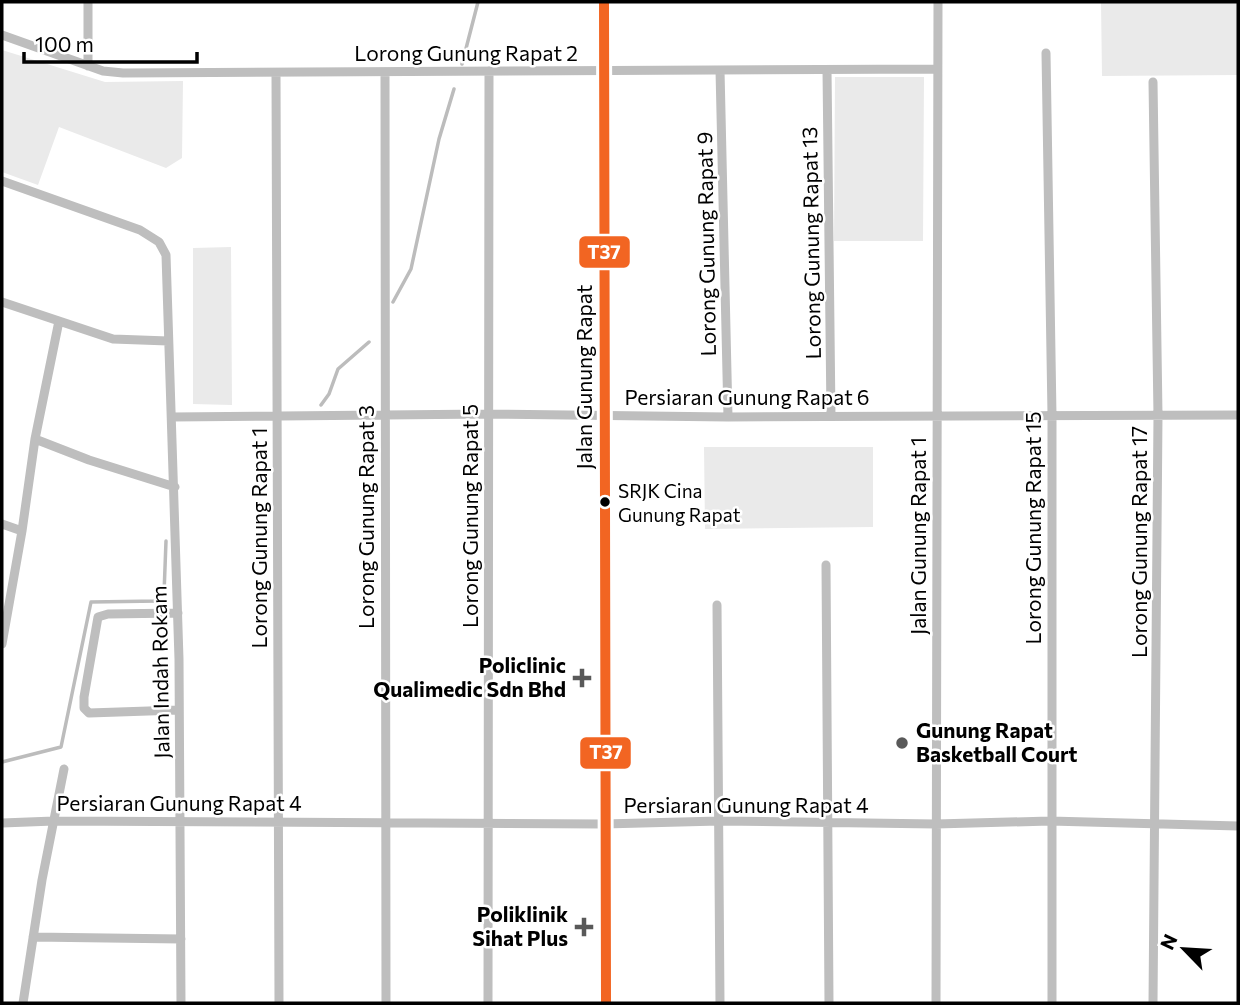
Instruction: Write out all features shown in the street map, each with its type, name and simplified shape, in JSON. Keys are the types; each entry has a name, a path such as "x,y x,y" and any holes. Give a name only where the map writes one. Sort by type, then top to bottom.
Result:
{"street":[{"path":"88,2 88,66"},
{"name":"Jalan Gunung Rapat","path":"604,2 606,1003"},
{"name":"Jalan Gunung Rapat 1","path":"936,1003 938,2"},
{"name":"Lorong Gunung Rapat 2","path":"2,35 103,71 123,73 937,69"},
{"name":"Lorong Gunung Rapat 15","path":"1046,53 1052,415 1052,1003"},
{"name":"Lorong Gunung Rapat 13","path":"827,69 831,416"},
{"name":"Lorong Gunung Rapat 9","path":"720,70 728,417"},
{"name":"Lorong Gunung Rapat 5","path":"488,1003 489,71"},
{"name":"Lorong Gunung Rapat 3","path":"384,72 386,1003"},
{"name":"Lorong Gunung Rapat 1","path":"276,73 279,1003"},
{"name":"Lorong Gunung Rapat 17","path":"1153,82 1158,415 1153,1003"},
{"name":"Jalan Indah Rokam","path":"2,181 140,230 159,242 166,254 178,613 181,1003"},
{"path":"2,302 113,339 168,341"},
{"path":"2,644 35,439 59,321"},
{"name":"Persiaran Gunung Rapat 6","path":"172,417 489,414 728,417 1238,415"},
{"path":"35,439 89,460 175,487"},
{"path":"2,524 22,531"},
{"path":"826,565 829,1003"},
{"path":"718,605 720,1003"},
{"path":"178,613 108,614 98,617 85,708 89,713 178,710"},
{"path":"23,1003 64,769"},
{"name":"Persiaran Gunung Rapat 4","path":"2,823 604,824 719,821 936,824 1050,821 1238,826"},
{"path":"33,937 181,939"}],"shaded area":[{"path":"1101,2 1238,2 1238,75 1102,76"},
{"path":"2,50 105,82 183,81 182,158 166,168 59,127 38,185 2,172"},
{"path":"835,77 924,77 923,241 834,241"},
{"path":"231,247 232,405 193,404 193,248"},
{"path":"704,447 873,447 873,527 705,529"}],"waterway":[{"path":"462,64 478,2"},
{"path":"393,302 411,269 439,139 454,89"},
{"path":"321,405 329,394 338,369 369,342"},
{"path":"2,762 61,747 91,602 158,601 164,594 166,541"}],"transit line":[{"name":"T37","path":"604,2 606,1003"}],"place":[{"name":"SRJK Cina Gunung Rapat","path":"605,502"},
{"name":"Policlinic Qualimedic Sdn Bhd","path":"582,678"},
{"name":"Gunung Rapat Basketball Court","path":"902,743"},
{"name":"Poliklinik Sihat Plus","path":"584,927"}]}
